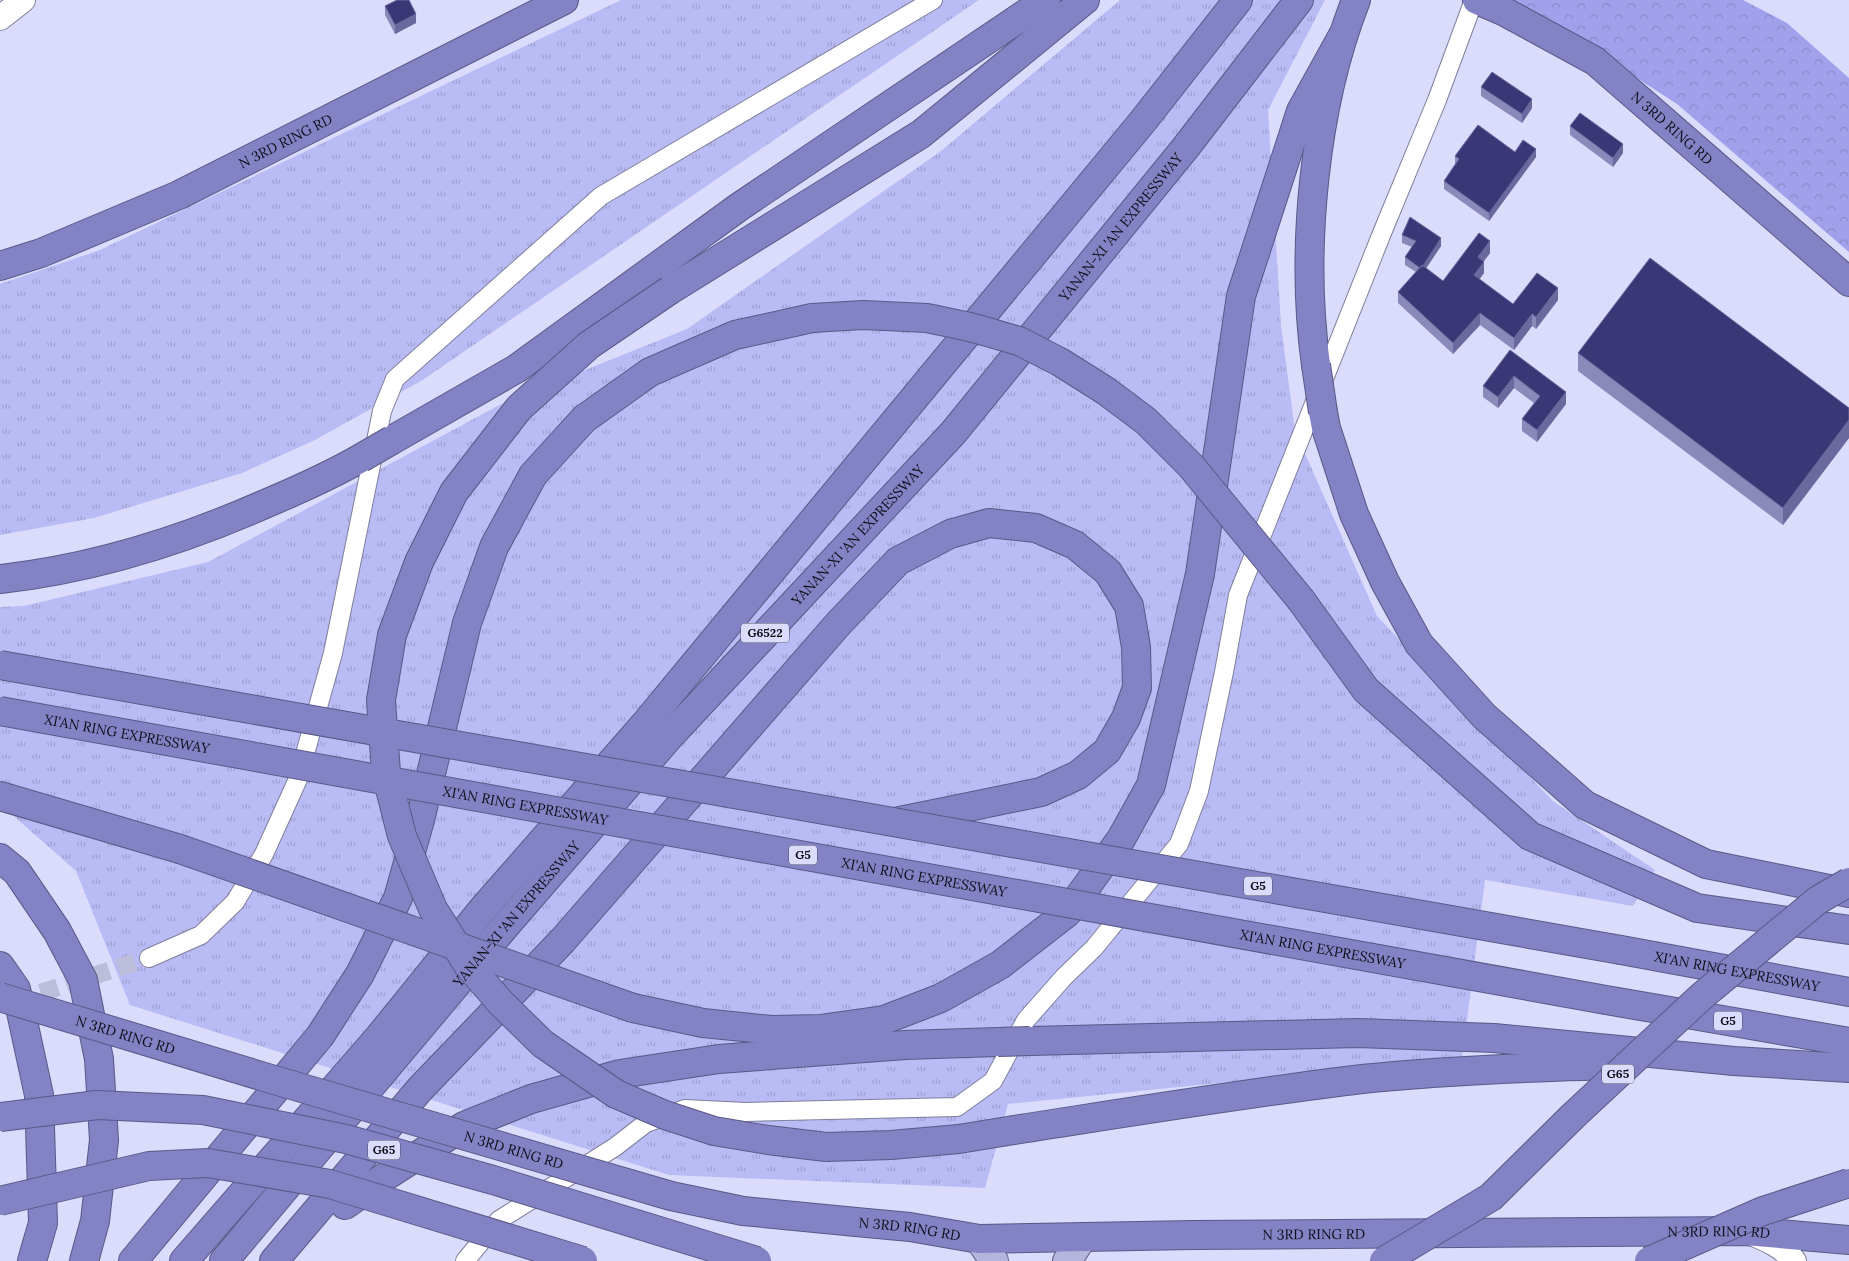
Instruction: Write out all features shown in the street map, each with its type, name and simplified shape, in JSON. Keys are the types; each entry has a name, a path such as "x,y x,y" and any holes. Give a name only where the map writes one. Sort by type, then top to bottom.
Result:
{"highway":[{"name":"N 3RD RING RD","path":"0,266 41,253 179,195 564,0"},
{"path":"0,579 122,556 213,527 328,477 516,369 739,207 1046,0"},
{"path":"1085,0 920,134 670,290 589,345 519,408 454,492 424,553 392,635 381,700 386,773 402,836 433,909 468,965 501,1003 543,1044 616,1094 665,1115 714,1131 768,1140 826,1146 911,1143 959,1139 1222,1098 1364,1079 1518,1068 1734,1061"},
{"name":"YANAN-XI 'AN EXPRESSWAY","path":"184,1261 379,1037 482,910 651,716 1143,121 1238,0"},
{"name":"YANAN-XI 'AN EXPRESSWAY","path":"224,1261 507,924 669,737 953,433 1186,148 1299,0"},
{"path":"0,796 180,849 633,1008 702,1023 771,1030 820,1029 884,1020 941,998 1000,965 1067,913 1121,839 1151,785 1200,574 1241,296 1301,111 1343,34 1356,0"},
{"name":"N 3RD RING RD","path":"1476,0 1505,12 1594,61 1849,282"},
{"path":"1343,34 1320,132 1310,233 1312,335 1326,428 1354,514 1385,582 1419,644 1484,716 1585,805 1706,864 1849,893"},
{"path":"133,1261 320,1036 360,974 398,898 420,820 470,614 494,547 533,475 584,419 650,372 735,335 812,318 863,315 927,318 970,327 1019,342 1060,362 1106,391 1146,421 1185,459 1302,600 1366,690 1530,836 1697,908 1849,930"},
{"path":"280,1253 420,1089 563,940 839,623 898,561 950,534 990,523 1036,528 1075,545 1108,572 1129,606 1136,647 1137,688 1126,718 1107,751 1078,775 1041,792 896,822"},
{"name":"XI'AN RING EXPRESSWAY","path":"0,665 1621,950 1849,992"},
{"name":"XI'AN RING EXPRESSWAY","path":"0,711 1849,1042"},
{"path":"0,858 17,872 52,924 83,980 99,1059 104,1140 95,1221 84,1261"},
{"name":"G65","path":"1384,1261 1491,1197 1573,1116 1702,996 1818,900 1849,882"},
{"path":"0,966 16,989 39,1095 43,1224 32,1261"},
{"name":"N 3RD RING RD","path":"0,997 280,1082 671,1196 743,1211 910,1227 978,1239 1192,1235 1745,1231 1849,1240"},
{"path":"280,1253 389,1174 464,1126 531,1099 620,1074 719,1059 905,1045 1358,1033 1494,1038 1734,1061 1849,1068"},
{"name":"G65","path":"0,1117 97,1105 204,1110 356,1142 492,1180 756,1261"},
{"path":"0,1201 149,1166 208,1163 330,1184 583,1261"},
{"path":"1649,1261 1763,1211 1849,1183"}],"main road":[{"path":"0,18 23,0"},
{"path":"1745,1231 1774,1243 1790,1255 1794,1261"},
{"path":"1067,1261 1083,1237"},
{"path":"978,1239 994,1261"}],"street":[{"path":"149,958 201,935 235,902 264,854 298,779 333,653 382,411 395,379 601,196 932,0"},
{"path":"465,1261 498,1220 615,1147 646,1123 685,1109 746,1112 957,1107 993,1081 1026,1020 1064,977 1094,948 1179,844 1199,791 1238,595 1476,0"}],"green space":[{"path":"621,0 979,0 421,381 315,440 242,473 94,518 0,535 0,284 100,250"},
{"path":"1120,0 1325,0 1268,110 1281,325 1295,431 1377,616 1553,801 1655,870 1633,906 1485,880 1462,1059 1008,1104 985,1188 669,1175 130,1005 76,871 0,804 0,607 24,606 208,562 503,403 687,329 941,151"},
{"path":"1507,0 1743,0 1787,23 1849,78 1849,252 1677,104 1540,15"}],"building":[{"path":"397,0 409,0 416,14 395,25 385,6"},
{"path":"1492,72 1532,99 1522,114 1481,87"},
{"path":"1580,113 1623,144 1613,158 1570,126"},
{"path":"1478,125 1515,152 1523,140 1536,149 1489,213 1444,181 1459,159 1455,156"},
{"path":"1410,217 1441,238 1420,268 1405,257 1416,241 1402,235"},
{"path":"1479,233 1490,241 1478,257 1484,262 1474,275 1513,304 1537,273 1558,288 1536,317 1532,314 1514,338 1480,313 1453,343 1398,292 1422,265 1443,281"},
{"path":"1650,258 1849,408 1849,420 1783,508 1578,353"},
{"path":"1510,350 1566,392 1537,430 1522,419 1540,396 1514,376 1498,397 1483,386"}],"tunnel":[{"path":"15,1001 149,958"}]}
